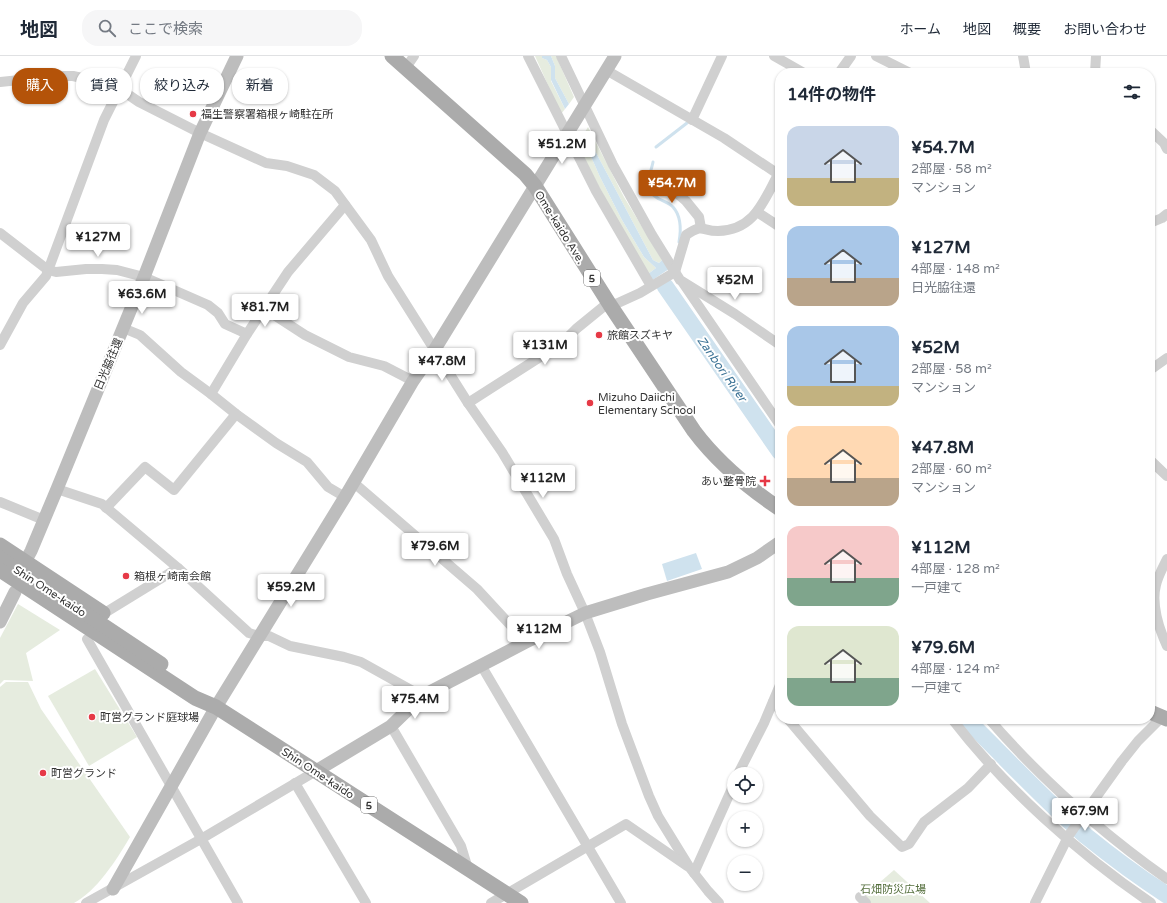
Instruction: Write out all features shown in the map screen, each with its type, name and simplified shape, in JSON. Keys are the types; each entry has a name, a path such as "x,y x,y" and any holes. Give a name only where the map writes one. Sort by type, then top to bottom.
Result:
{"main road":[{"name":"Ome-kaido Ave.","path":"392,56 525,174 535,186 610,306 702,442 742,482 775,505"},
{"path":"0,546 103,614 114,623 137,654"},
{"name":"Shin Ome-kaido","path":"0,558 137,654"},
{"name":"Shin Ome-kaido","path":"0,570 137,654 200,690 216,707 468,869 497,900 521,903"},
{"path":"0,582 106,650 137,654"}],"street":[{"path":"130,68 136,56"},
{"name":"日光脇往還","path":"25,562 57,489 144,277 200,133 237,56"},
{"path":"405,68 414,56"},
{"path":"528,56 607,211 652,286"},
{"path":"561,56 583,106 617,172 676,275 775,418"},
{"path":"113,889 216,707 413,381 435,350 615,56"},
{"path":"692,120 722,56"},
{"path":"774,56 795,68"},
{"path":"843,68 851,56"},
{"path":"876,56 900,68"},
{"path":"1023,56 1025,68"},
{"path":"1095,68 1096,56"},
{"path":"606,70 775,170"},
{"path":"0,82 58,76 76,77"},
{"path":"132,97 200,133 266,163 287,166 314,175 335,191 371,240 388,276 468,403 502,452 554,539 600,652 622,724 649,796 664,827 692,870 719,903"},
{"path":"0,345 23,303 46,276 104,120 112,104"},
{"path":"1155,135 1164,143 1167,149"},
{"path":"655,175 686,201 700,217 701,228"},
{"path":"676,275 686,235 694,229 701,228 717,231 738,228 751,220 775,179"},
{"path":"211,394 247,334 265,309 288,272 345,205"},
{"path":"757,212 775,224"},
{"path":"1155,221 1167,214"},
{"path":"0,233 48,270 56,272 86,269 117,270 144,277 208,305 218,313 225,324 247,334"},
{"path":"468,403 562,343 588,318 603,307 610,306 640,293 676,275"},
{"path":"676,275 775,342"},
{"path":"265,309 305,335 349,357 384,366 413,381"},
{"path":"123,328 140,335 181,372 236,414 276,443 307,462 328,487 344,497"},
{"path":"1155,366 1167,358"},
{"path":"106,508 145,467 174,490 236,414"},
{"path":"1155,465 1167,476"},
{"path":"353,482 477,589 526,642"},
{"path":"57,489 102,504 178,568 249,633 260,636 269,636 290,646 361,662 422,696"},
{"path":"0,502 44,520"},
{"path":"86,903 201,839 391,726 422,696 481,665 585,613 728,572 757,558 775,545"},
{"path":"1155,586 1167,559"},
{"path":"103,614 178,568"},
{"path":"0,622 15,592"},
{"path":"1155,608 1159,630 1167,646"},
{"path":"87,638 238,903"},
{"path":"481,665 587,848 621,903"},
{"path":"741,767 775,697"},
{"path":"792,724 870,816 902,847 909,844 924,822 968,788 991,764"},
{"path":"956,724 991,764 1022,796 1106,870 1151,903"},
{"path":"995,724 1031,764 1083,815 1167,879"},
{"path":"1035,903 1068,836 1122,761 1153,724"},
{"path":"391,726 461,846 468,869"},
{"path":"295,783 366,903"},
{"path":"692,870 727,798"},
{"path":"497,900 626,824 692,870"}],"green space":[{"path":"535,56 542,56 542,58 547,60 551,67 551,81 565,109 561,114"},
{"path":"551,56 556,56 574,97 569,104 555,78 555,66"},
{"path":"588,127 624,197 662,260 659,263 653,260 585,132"},
{"path":"582,136 600,177 622,220 644,257 656,268 648,274 620,226 577,145"},
{"path":"18,604 60,630 26,653 33,681 4,680 0,684 0,638"},
{"name":"町営グランド庭球場","path":"95,669 137,737 89,766 48,696"},
{"name":"町営グランド","path":"6,682 28,682 41,709 130,837 106,874 91,891 74,903 0,903 0,687"},
{"name":"石畑防災広場","path":"894,870 930,903 870,903 863,897"}],"water":[{"path":"542,56 551,56 555,66 555,78 569,104 565,109 551,80 551,67 547,60 542,58"},
{"path":"585,132 653,260 659,263 662,260 669,269 651,281 648,274 656,268 644,257 622,220 600,177 582,136"},
{"path":"696,553 702,569 667,581 662,564"}],"waterway":[{"path":"656,147 687,123"},
{"path":"653,162 648,180 648,189 653,195 670,204 676,211 680,224 679,242"},
{"name":"Zanbori River","path":"665,286 775,445"},
{"name":"Zanbori River","path":"971,724 1040,793 1086,836 1126,867 1167,895"}],"place":[{"name":"福生警察署箱根ヶ崎駐在所","path":"193,114"},
{"name":"旅館スズキヤ","path":"599,335"},
{"name":"Mizuho Daiichi Elementary School","path":"590,403"},
{"name":"あい整骨院","path":"765,481"},
{"name":"箱根ヶ崎南会館","path":"126,576"},
{"name":"町営グランド庭球場","path":"92,717"},
{"name":"町営グランド","path":"43,773"}]}
